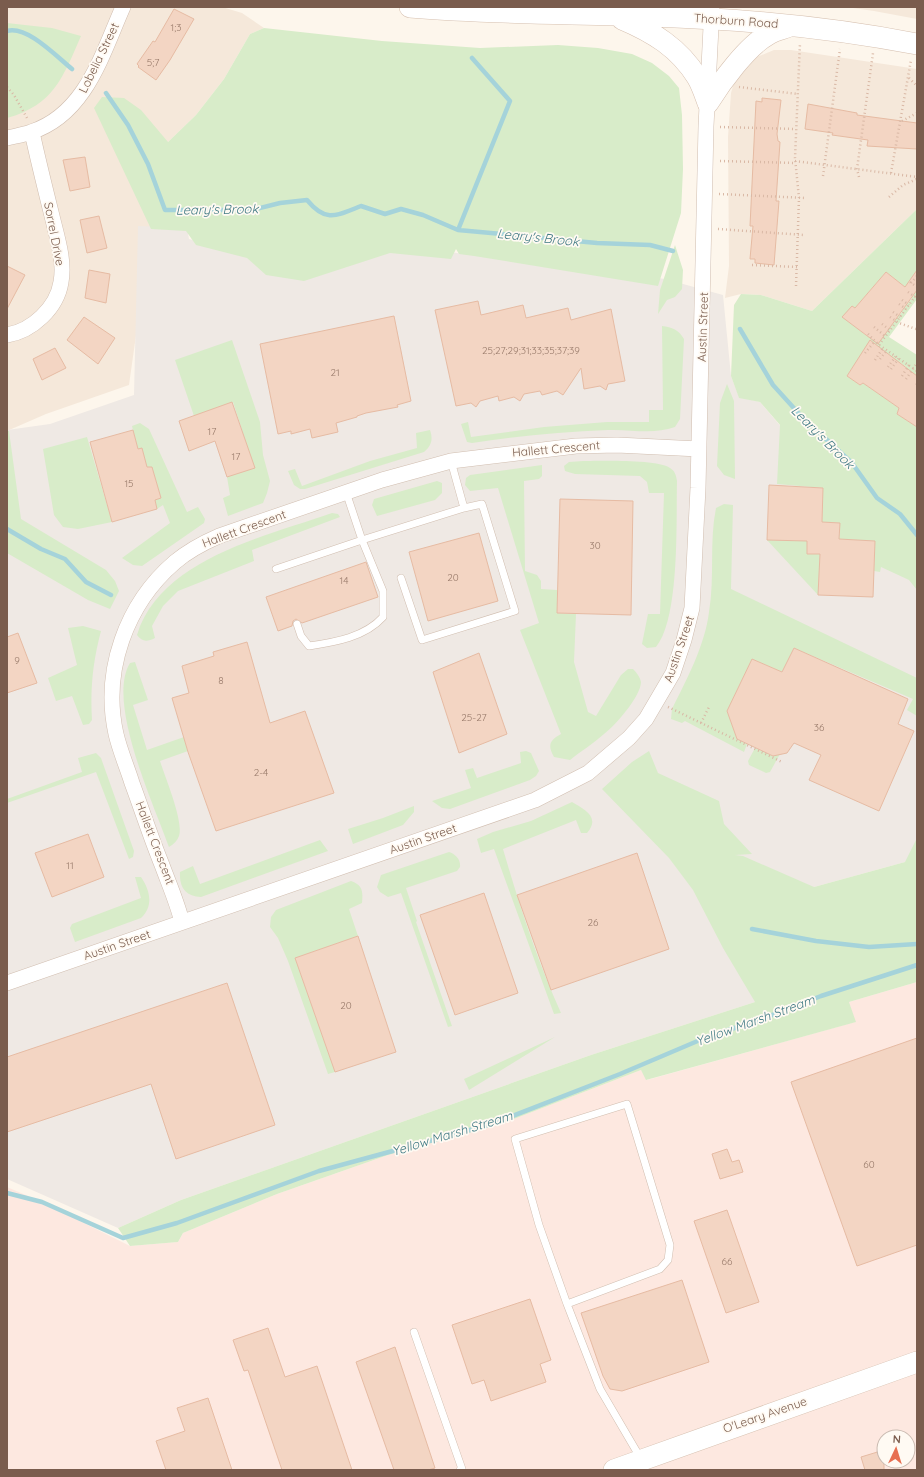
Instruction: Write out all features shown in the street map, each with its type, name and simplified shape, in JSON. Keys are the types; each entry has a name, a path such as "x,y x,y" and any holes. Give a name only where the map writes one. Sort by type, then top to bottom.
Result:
{"main road":[{"name":"Thorburn Road","path":"410,7 458,12 507,11 613,15 712,13 915,44"},
{"path":"613,15 645,7"},
{"path":"756,7 761,12 796,26"},
{"path":"613,15 649,31 678,53 698,78 708,103"},
{"path":"708,103 719,84 741,58 769,34 796,26"},
{"name":"O'Leary Avenue","path":"614,1470 917,1362"}],"street":[{"name":"Lobelia Street","path":"7,138 32,132 48,124 78,100 88,85 123,7"},
{"name":"Austin Street","path":"7,983 535,800 588,774 625,743 646,719 658,701 673,673 684,640 692,608 699,449 706,126 712,13"},
{"name":"Sorrel Drive","path":"7,335 30,326 44,315 56,299 61,282 62,264 58,243 32,132"},
{"name":"Hallett Crescent","path":"182,922 176,899 162,865 116,734 113,712 115,666 129,620 142,599 175,562 197,546 219,536 346,492 451,461 576,446 624,445 699,449"}],"lane":[{"path":"451,461 464,508"},
{"path":"297,624 301,636 309,646 333,643 360,634 374,627 383,617 383,591 362,540 346,492"},
{"path":"276,569 362,540 464,508 482,504 515,611 422,640 400,578"},
{"path":"567,1304 660,1269 668,1260 670,1245 627,1104 515,1139 539,1225 567,1304 600,1389 642,1459"},
{"path":"414,1332 462,1470 460,1470"}],"path":[{"path":"796,26 798,94 796,162 799,198 796,286"},
{"path":"823,176 823,165 842,32"},
{"path":"859,177 857,169 876,37"},
{"path":"891,173 915,44"},
{"path":"909,78 917,86"},
{"path":"719,84 798,94"},
{"path":"7,87 26,113 32,132"},
{"path":"901,122 917,113"},
{"path":"706,126 796,129"},
{"path":"705,160 796,162 891,173 917,178"},
{"path":"889,197 903,186 917,178"},
{"path":"705,194 806,198"},
{"path":"704,228 804,235"},
{"path":"752,265 797,267"},
{"path":"917,276 910,282 917,287"},
{"path":"908,292 915,297"},
{"path":"879,344 917,294"},
{"path":"902,300 909,305"},
{"path":"899,304 906,308"},
{"path":"893,312 900,317"},
{"path":"890,316 896,322 916,329"},
{"path":"882,324 890,330"},
{"path":"874,327 885,336"},
{"path":"868,334 883,348 917,371"},
{"path":"865,353 875,341"},
{"path":"875,360 883,348"},
{"path":"880,359 887,350"},
{"path":"896,356 890,368 899,358"},
{"path":"906,379 917,363"},
{"path":"902,376 909,365"},
{"path":"658,701 700,723 782,762"},
{"path":"700,723 709,707"}],"shaded area":[{"path":"7,7 222,7 242,13 264,28 250,34 224,79 196,115 168,142 151,229 129,385 46,414 7,431"},
{"path":"846,7 917,7 917,19 874,11"},
{"path":"774,50 791,50 917,69 917,209 812,311 761,295 741,294 725,298 729,266 728,137 731,93 735,79 757,57"},
{"path":"138,226 187,228 189,239 246,255 387,248 449,252 665,279 723,295 731,376 739,397 760,402 866,527 917,561 917,860 814,887 755,1002 591,1055 181,1200 118,1228 7,1179 7,430 50,424 134,395"},
{"path":"917,982 917,1470 7,1470 7,1187 42,1202 130,1246 178,1242 183,1233 277,1194 388,1155 501,1124 641,1070 647,1080 855,1022 849,1002"}],"green space":[{"path":"7,23 52,28 81,36 62,77 55,88 36,105 7,118"},
{"path":"264,28 382,41 480,48 558,45 598,48 632,54 652,63 669,76 679,88 682,115 683,169 681,213 658,286 459,254 456,249 451,259 390,253 304,281 266,275 247,258 196,245 186,231 151,229 94,108 102,97 124,98 141,110 168,142 196,115 224,79 250,34"},
{"path":"917,209 917,299 889,337 917,355 917,376 912,373 901,375 906,367 899,362 892,370 863,352 847,376 860,385 863,383 899,408 897,414 917,427 917,590 909,580 881,567 880,572 874,571 875,541 839,539 840,523 822,522 823,488 777,484 780,425 760,402 739,398 731,376 734,305 741,294 761,295 812,311","holes":["886,272 909,290 907,294 912,298 908,303 903,299 898,305 903,310 900,315 894,311 889,318 894,322 890,328 883,323 867,336 843,317 855,308"]},
{"path":"675,245 683,270 682,289 675,297 667,300 658,314 660,290"},
{"path":"662,326 675,330 680,333 684,339 680,419 675,427 658,431 591,431 523,436 472,443 467,442 461,424 468,422 471,437 544,427 607,422 649,422 649,410 663,410"},
{"path":"232,340 260,422 263,455 270,481 263,503 228,516 223,498 230,495 227,477 254,467 233,402 194,416 175,360"},
{"path":"727,384 734,401 735,479 724,475 717,466 720,403"},
{"path":"140,423 149,429 187,512 198,507 205,519 204,523 142,566 133,565 122,558 170,523 163,505 157,509 155,500 161,498 152,467 147,467 142,448 138,449 132,426"},
{"path":"430,430 431,442 429,447 424,452 305,489 300,489 294,485 288,471 295,469 302,486 370,461 417,448 416,433"},
{"path":"7,431 9,431 21,519 106,570 115,581 119,591 110,609 88,600 7,553"},
{"path":"87,437 112,522 78,529 63,527 54,515 43,449"},
{"path":"628,461 653,463 670,468 676,475 676,543 673,592 664,633 656,647 647,648 642,644 648,614 660,614 664,493 649,493 647,482 640,476 575,474 565,471 564,466 569,462"},
{"path":"542,465 542,476 539,479 524,481 525,571 537,575 541,581 541,589 557,590 557,613 576,614 574,662 588,712 596,716 621,675 628,669 633,669 640,678 641,682 637,695 627,710 609,730 570,760 554,757 550,746 554,738 561,734 520,630 539,623 498,488 470,491 465,485 466,478 470,475"},
{"path":"437,481 442,483 442,493 435,500 377,516 372,505 374,499"},
{"path":"724,504 733,505 731,589 917,678 917,716 907,710 913,699 794,648 782,672 752,659 727,711 737,739 747,744 744,752 685,721 682,723 671,719 672,709 695,662 704,637 711,599 714,521 716,508"},
{"path":"332,513 338,514 340,517 252,550 254,561 178,591 163,606 152,626 155,638 145,641 137,635 149,609 168,587 192,569 219,554 248,542"},
{"path":"767,540 807,541 807,553 820,554 818,595"},
{"path":"83,626 101,631 93,675 91,697 92,720 89,724 83,725 72,696 56,701 48,678 77,665 68,628"},
{"path":"135,662 148,700 133,705 147,750 184,737 188,751 160,761 177,810 180,829 179,836 174,844 169,847 144,781 128,727 124,702 124,680 130,663"},
{"path":"755,748 773,756 780,754 770,772 766,773 749,765 748,761"},
{"path":"526,751 531,753 539,771 536,776 530,780 450,809 442,808 432,801 471,788 465,770 473,768 477,778 521,763 520,752"},
{"path":"649,751 658,773 719,801 724,824 752,854 735,855 743,856 814,887 905,862 917,838 917,982 849,1002 856,1022 646,1080 641,1070 501,1124 388,1155 277,1194 183,1233 178,1242 130,1246 118,1228 181,1200 591,1055 755,1002 723,948 693,890 669,858 602,789 632,762"},
{"path":"96,753 101,758 134,851 133,857 129,859 96,772 7,803 7,799 82,772 78,758"},
{"path":"572,802 586,811 592,818 591,827 587,833 581,833 576,820 503,849 529,932 561,1013 554,1014 494,849 481,853 477,839 493,832 531,821"},
{"path":"414,806 414,812 403,825 353,844 348,829"},
{"path":"320,840 328,851 201,897 191,895 182,887 180,872 193,866 200,884"},
{"path":"449,852 459,859 460,867 457,871 406,888 417,921 416,922 452,1026 448,1027 401,893 388,897 380,892 377,887 381,875"},
{"path":"135,877 141,877 147,887 149,898 148,908 141,918 75,942 70,928 72,924 141,898"},
{"path":"351,881 360,887 362,892 362,903 349,909 358,936 295,958 335,1072 328,1074 288,961 278,938 270,927 271,917 276,910"},
{"path":"555,1037 469,1090 464,1079"}],"building":[{"path":"174,9 194,19 170,60 156,80 138,67 139,66 137,64 153,41 155,42"},
{"path":"762,98 781,100 777,134 778,141 780,142 776,201 779,201 774,265 755,263 755,259 750,259 753,226 750,226 756,101 762,102"},
{"path":"808,104 857,113 857,115 917,123 917,149 867,146 868,140 832,135 833,133 805,129"},
{"path":"85,157 90,187 70,191 63,160"},
{"path":"99,216 107,248 87,253 80,220"},
{"path":"7,266 25,275 7,309"},
{"path":"89,270 110,274 106,303 85,298"},
{"path":"917,270 917,290 878,344 842,317 852,306 855,308 886,272 905,287"},
{"path":"478,301 481,315 523,305 526,318 568,308 571,320 611,309 625,381 608,384 606,390 600,386 584,389 581,368 563,395 557,391 542,395 540,391 524,394 520,401 514,397 499,401 498,396 480,401 476,407 471,403 456,406 435,310"},
{"path":"394,316 411,401 397,405 398,407 366,413 336,423 338,432 312,438 310,429 291,434 291,431 278,434 260,344"},
{"path":"84,317 115,338 98,364 67,340"},
{"path":"870,340 917,376 917,427 897,414 899,408 863,383 860,385 847,376"},
{"path":"55,348 66,368 42,380 33,359"},
{"path":"232,402 255,468 227,477 215,441 189,451 179,421"},
{"path":"133,430 138,449 142,448 147,467 152,467 161,498 155,500 157,509 112,522 90,442"},
{"path":"769,485 823,488 822,522 840,523 839,539 875,541 873,597 818,595 820,554 807,554 807,541 767,540"},
{"path":"560,499 633,501 631,615 557,613"},
{"path":"479,533 498,601 428,621 409,552"},
{"path":"366,562 378,597 302,623 296,619 293,621 292,626 278,631 266,597"},
{"path":"18,633 37,683 7,693 7,637"},
{"path":"247,642 270,723 305,711 334,793 216,831 188,752 172,698 189,693 182,666 214,656 213,652"},
{"path":"794,648 908,699 898,724 914,731 879,811 809,780 821,755 794,743 787,753 773,756 737,739 727,711 752,659 782,672"},
{"path":"479,653 507,734 459,753 433,672"},
{"path":"88,834 104,877 52,897 35,853"},
{"path":"637,853 669,949 551,990 517,895"},
{"path":"484,893 518,993 455,1015 420,915"},
{"path":"358,936 396,1052 335,1072 295,958"},
{"path":"227,983 275,1125 176,1159 151,1084 7,1132 7,1057"},
{"path":"917,1038 917,1245 857,1266 791,1082"},
{"path":"727,1149 732,1162 739,1160 743,1172 720,1179 712,1154"},
{"path":"727,1210 759,1302 726,1313 694,1221"},
{"path":"682,1280 709,1362 622,1391 610,1389 603,1376 581,1313"},
{"path":"530,1299 551,1360 540,1364 546,1382 491,1401 484,1380 472,1384 452,1325"},
{"path":"268,1328 285,1377 317,1366 352,1470 282,1470 248,1370 244,1371 233,1340"},
{"path":"395,1347 435,1468 428,1470 394,1470 356,1362"},
{"path":"208,1398 232,1470 166,1470 156,1441 185,1431 177,1408"},
{"path":"876,1452 876,1469 884,1470 865,1470 861,1457"}],"waterway":[{"name":"Leary's Brook","path":"7,31 15,30 32,37 72,69"},
{"path":"458,230 510,101 472,58"},
{"name":"Leary's Brook","path":"106,93 128,125 148,164 165,210 252,210 280,203 307,200 320,212 326,215 338,215 361,206 385,214 401,209 423,215 458,230 597,243 650,245 673,251"},
{"name":"Leary's Brook","path":"740,329 773,385 802,417 852,463 877,498 900,514 917,535"},
{"path":"7,529 41,549 65,559 86,582 111,595"},
{"path":"752,929 816,941 869,947 917,944"},
{"name":"Yellow Marsh Stream","path":"7,1193 42,1202 123,1238 177,1223 319,1171 492,1124 620,1074 707,1037 762,1019 821,996 917,965"}]}
